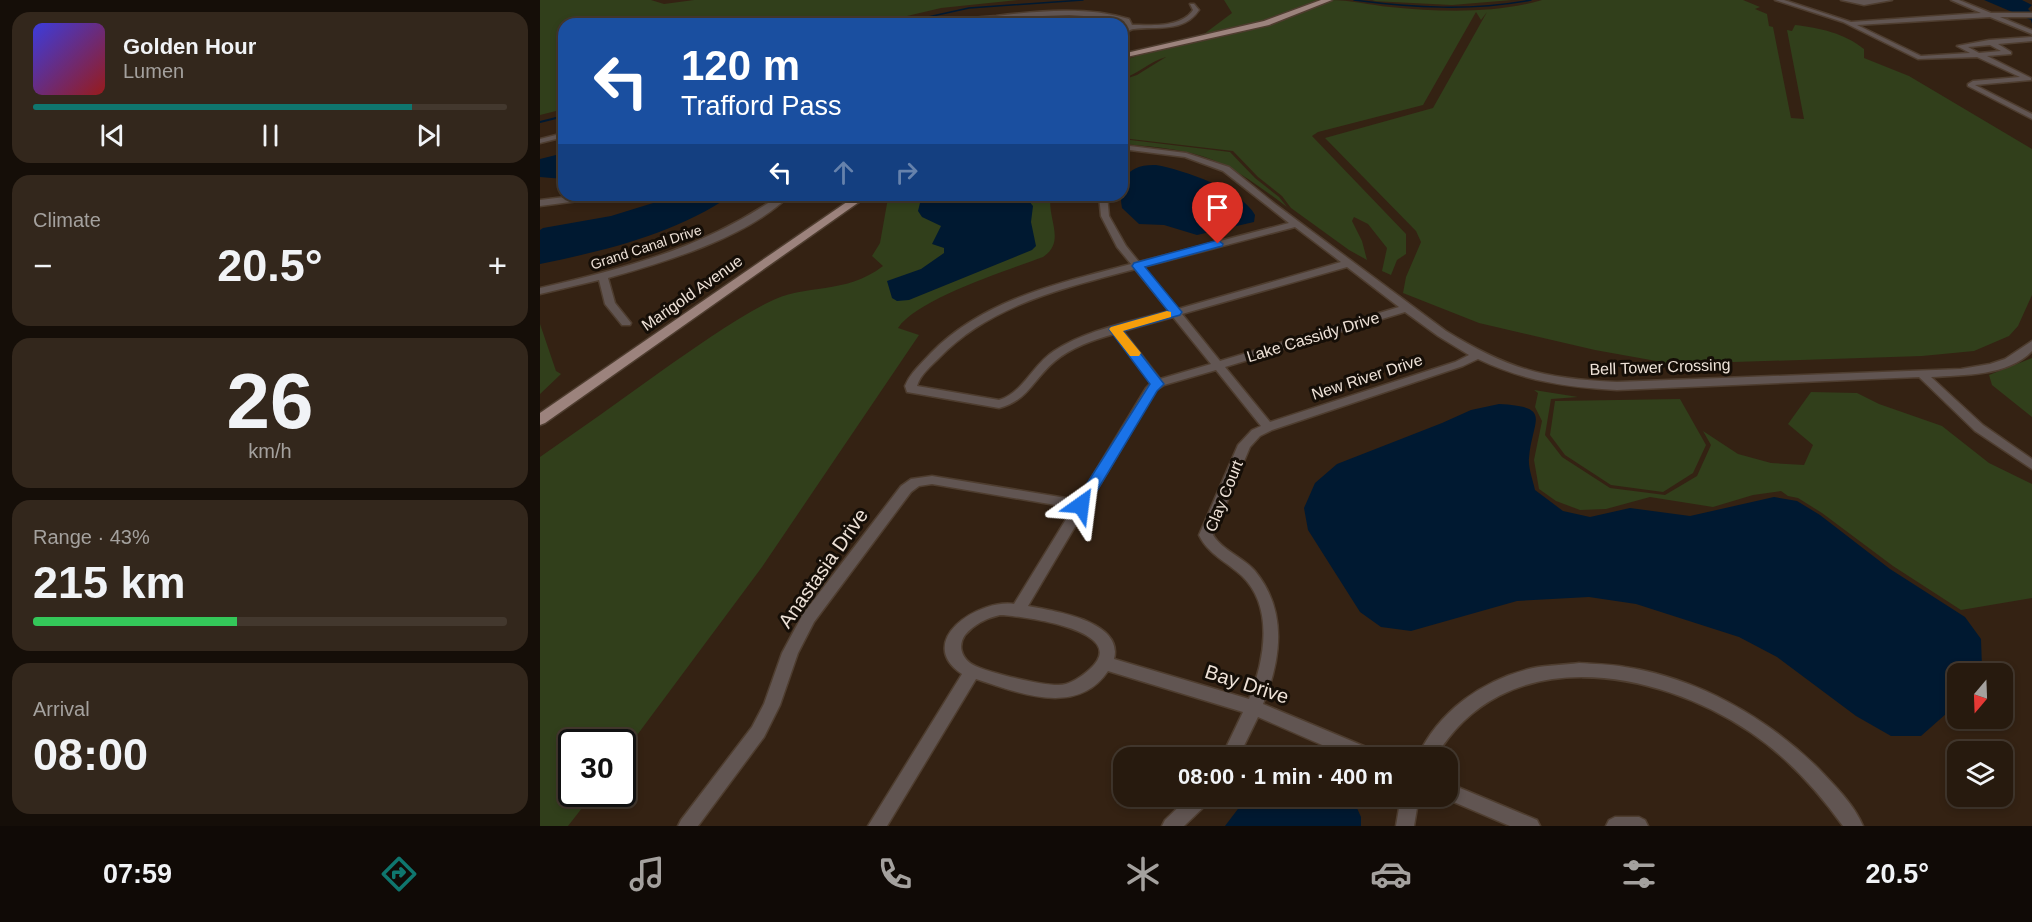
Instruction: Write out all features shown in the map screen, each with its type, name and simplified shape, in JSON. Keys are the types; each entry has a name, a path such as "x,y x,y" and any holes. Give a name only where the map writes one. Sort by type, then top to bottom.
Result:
{"main road":[{"path":"1128,55 1266,23 1328,0"},
{"name":"Marigold Avenue","path":"540,420 855,201"}],"street":[{"path":"1778,0 1854,25 1920,58 2009,53 1989,42"},
{"path":"1844,0 1868,2 1889,0"},
{"path":"1954,0 2032,32"},
{"path":"1868,2 1904,20"},
{"path":"1128,24 1129,27 1155,27 1182,22 1196,13 1196,8 1192,5"},
{"path":"1006,18 1090,12 1123,18"},
{"path":"1854,25 1982,15 2032,15"},
{"path":"1854,25 1990,19 1994,16"},
{"path":"2030,78 1960,45 2032,39"},
{"path":"2030,78 1970,84 2032,117"},
{"path":"2017,110 2032,108"},
{"path":"540,141 558,136"},
{"name":"Bell Tower Crossing","path":"1128,151 1195,163 1236,178 1446,338 1496,366 1534,378 1597,386 1921,373 1989,368 2018,357 2032,344"},
{"path":"540,203 558,201"},
{"name":"Grand Canal Drive","path":"540,291 603,277 662,260 714,239 756,217 778,201"},
{"path":"1103,201 1109,226 1122,247 1268,427"},
{"path":"1297,224 1051,288 995,311 966,328 947,343 930,360 910,387 915,392 999,404 1006,403 1018,398 1034,375 1053,356 1088,338 1349,263"},
{"path":"603,277 610,304 626,323"},
{"name":"Lake Cassidy Drive","path":"1219,366 1407,308"},
{"path":"1116,329 1158,384"},
{"name":"New River Drive","path":"1268,427 1459,364 1475,356"},
{"path":"1018,611 1152,388 1158,384 1219,366"},
{"path":"1921,373 1979,428 2032,465"},
{"name":"Clay Court","path":"1234,747 1252,707 1270,656 1271,620 1263,597 1252,577 1238,563 1211,544 1206,535 1244,446 1256,433 1268,427"},
{"name":"Anastasia Drive","path":"687,826 758,732 772,705 790,652 808,618 906,489 916,482 932,480 1081,505"},
{"path":"1000,609 1018,611 1091,630 1103,640 1106,651 1104,663 1087,682 1075,689 1062,692 1044,690 973,671 960,665 954,654 954,642 961,629 971,619 984,612 1000,609"},
{"name":"Bay Drive","path":"1104,663 1252,707 1346,747"},
{"path":"1432,747 1438,736 1458,714 1481,696 1508,682 1548,672 1574,670 1630,674 1687,691 1744,719 1797,760 1836,802 1854,826"},
{"path":"879,826 973,671"},
{"path":"1458,795 1530,826"},
{"path":"1171,826 1191,807"},
{"path":"1405,826 1408,807"},
{"path":"1614,826 1628,824 1639,826"}],"green space":[{"path":"540,0 651,0 664,4 694,0 1019,0 941,8 898,18 558,18 558,110 540,115"},
{"path":"1224,0 1325,0 1272,20 1200,37 1232,13"},
{"path":"1330,0 1447,11 1505,8 1542,0 1743,0 1760,7 1755,9 1767,14 1769,26 1773,27 1791,118 1804,119 1787,30 1792,31 1795,25 1840,35 1864,49 1864,58 1909,76 2032,149 2032,295 2018,326 2009,336 1974,351 1922,356 1673,364 1595,350 1479,323 1403,293 1406,277 1421,242 1416,231 1325,138 1433,108 1487,12 1481,20 1476,12 1423,105 1318,132 1312,136 1406,234 1406,254 1397,260 1391,275 1382,271 1387,248 1368,224 1354,217 1352,221 1362,241 1367,260 1349,250 1291,208 1282,196 1258,177 1233,151 1128,139 1128,78 1166,57 1128,76 1128,59 1174,45 1280,20"},
{"path":"1512,0 1452,5 1372,1"},
{"path":"1128,140 1230,152 1287,207 1242,175 1214,160 1148,146 1128,144"},
{"path":"887,201 1050,201 1054,244 1043,257 943,296 908,317 898,328 919,335 762,567 636,737 636,729 558,729 558,807 583,807 568,826 540,826 540,457 726,327 782,297 840,285 868,275 883,266 872,256 880,243"},
{"path":"540,324 556,371 561,374 540,394"},
{"path":"2032,358 2032,417 1992,385 1989,375"},
{"path":"1534,390 1578,397 1551,399 1545,435 1562,457 1610,488 1665,495 1697,476 1711,445 1703,431 1738,454 1771,463 1804,465 1813,445 1788,424 1811,392 1857,393 1879,404 1942,426 1989,463 2032,484 2032,598 1961,610 1893,566 1822,513 1798,498 1788,496 1781,491 1753,495 1713,507 1650,497 1606,509 1580,510 1556,501 1539,489 1534,460 1542,421 1535,407 1538,393"},
{"path":"1680,399 1706,445 1693,473 1663,492 1611,485 1565,455 1550,435 1555,401"}],"water":[{"path":"1984,0 2022,0 2032,5 2028,9 2032,13 2032,24 2031,20"},
{"path":"558,154 558,178 540,177 540,159"},
{"path":"1145,165 1156,165 1181,171 1211,182 1238,197 1248,206 1255,215 1254,222 1197,235 1164,225 1139,224 1122,208 1121,201 1128,201 1128,174"},
{"path":"660,201 723,201 687,220 640,239 540,264 540,230 611,216"},
{"path":"920,201 1029,201 1033,206 1031,222 1036,246 1032,250 909,300 897,301 892,298 887,281 921,269 944,253 944,248 932,244 941,226 922,217 918,211"},
{"path":"1499,404 1527,408 1533,412 1536,418 1529,462 1535,490 1563,511 1590,517 1630,508 1690,516 1774,497 1797,501 1820,515 1890,569 1965,617 1981,639 1982,663 1947,663 1947,713 1921,736 1891,736 1856,716 1777,657 1739,637 1636,604 1589,597 1517,601 1411,631 1381,627 1360,612 1308,530 1304,508 1315,483 1337,464 1471,410"},
{"path":"1239,807 1356,807 1361,817 1361,826 1225,826"}],"waterway":[{"path":"923,18 969,8 1083,0"},
{"path":"1354,0 1443,7 1487,6 1531,0"},
{"path":"540,122 558,118"}],"slow traffic":[{"path":"1134,353 1116,329 1167,315"}],"route":[{"path":"1081,505 1152,388 1158,384 1116,329 1176,312 1137,266 1218,244"}]}
